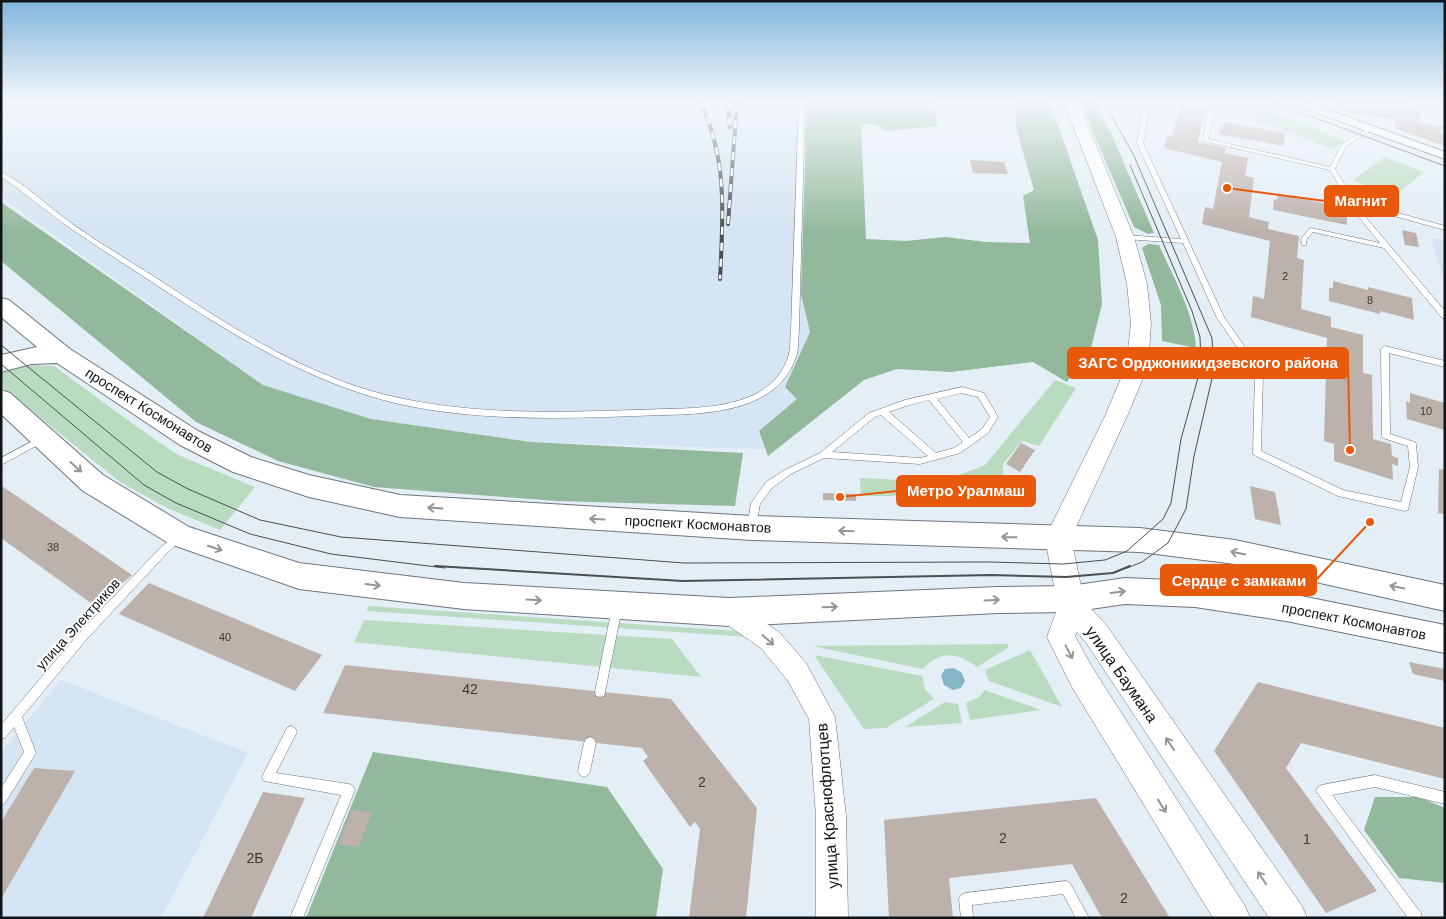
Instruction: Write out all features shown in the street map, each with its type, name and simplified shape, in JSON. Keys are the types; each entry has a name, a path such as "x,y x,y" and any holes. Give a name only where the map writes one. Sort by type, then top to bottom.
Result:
{"main road":[{"path":"1071,603 1058,538 1117,414 1137,366 1141,324 1137,284 1125,237 1088,145"},
{"name":"проспект Космонавтов","path":"1,305 62,355 189,438 242,465 309,486 400,506 752,528 1140,540 1235,552 1445,598"},
{"path":"1,364 16,358 44,353 62,355"},
{"name":"проспект Космонавтов","path":"1,398 94,483 180,536 299,576 464,596 729,612 998,600 1071,603 1125,591 1195,594 1286,607 1445,639"},
{"name":"улица Баумана","path":"1071,603 1061,637 1082,677 1233,918"},
{"name":"улица Баумана","path":"1071,603 1097,635 1290,918"}],"street":[{"path":"1414,145 1445,156"},
{"name":"улица Краснофлотцев","path":"729,612 770,640 797,672 822,717 831,816 832,918"}],"lane":[{"path":"1,174 65,221 219,322 257,345 349,386 416,404 516,415 698,411 734,405 752,398 775,382 791,359 795,330 801,145"},
{"path":"1140,145 1221,318 1259,373 1257,453 1340,493 1405,507 1414,467 1412,444 1386,436 1385,348 1445,364"},
{"path":"1226,145 1332,169 1360,215 1445,316"},
{"path":"1332,169 1344,145"},
{"path":"1352,202 1445,228"},
{"path":"1304,244 1304,238 1311,230 1386,246"},
{"path":"1125,237 1186,240"},
{"path":"752,528 756,503 769,485 788,472 823,455 872,415 931,397 962,390 981,395 994,417 985,431 957,451 920,461 823,455"},
{"path":"931,397 968,443"},
{"path":"882,412 935,457"},
{"path":"1,462 44,438"},
{"name":"улица Электриков","path":"1,734 82,638 164,550 180,536"},
{"path":"600,692 618,605"},
{"path":"1,800 30,753 16,716"},
{"path":"291,732 268,777 349,790 296,918"},
{"path":"584,771 590,743"},
{"path":"1416,918 1322,791 1375,781 1445,798"},
{"path":"966,918 964,899 1066,887 1083,918"}],"shaded area":[{"path":"1,145 855,145 858,378 763,449 531,442 371,419 263,385 1,197"},
{"path":"1431,238 1445,240 1445,284"},
{"path":"61,680 248,753 161,918 1,918 1,752"}],"green space":[{"path":"806,145 862,145 866,239 906,241 945,237 986,242 1030,243 1023,196 1034,190 1021,145 1065,145 1098,240 1102,304 1091,348 1067,382 1033,362 951,372 897,369 864,380 768,456 759,431 797,399 785,387 810,332 801,294"},
{"path":"1099,145 1116,145 1154,233 1148,234 1134,227"},
{"path":"1321,145 1339,145 1332,149"},
{"path":"1385,157 1424,172 1393,197 1353,180"},
{"path":"1,202 263,385 371,419 531,442 743,453 735,506 557,501 374,487 278,461 196,422 1,261"},
{"path":"1148,244 1159,245 1187,308 1196,348 1162,341 1161,305 1142,248"},
{"path":"33,365 54,366 178,455 255,487 220,530 167,508 120,482 1,386 1,374 15,368"},
{"path":"1055,380 1076,388 1039,446 1022,441 1003,464 1003,480 994,496 861,496 860,478 941,482 985,465"},
{"path":"368,606 738,631 749,637 367,611"},
{"path":"364,620 672,639 701,677 354,642"},
{"path":"1008,644 1008,648 977,667 962,658 949,655 936,659 923,669 812,646"},
{"path":"1030,650 1062,707 989,681 985,670"},
{"path":"814,655 922,676 925,689 934,699 886,728 864,729"},
{"path":"985,690 1041,710 970,720 966,703 979,697"},
{"path":"945,702 958,704 962,723 905,727"},
{"path":"373,752 607,787 663,869 656,918 306,918"},
{"path":"1375,797 1419,797 1445,808 1445,883 1399,878 1364,830"}],"water":[{"path":"954,668 962,673 965,681 961,688 953,690 944,685 941,676 945,669"}],"building":[{"path":"1165,145 1211,145 1226,148 1225,153 1248,158 1245,176 1254,178 1249,217 1269,222 1268,229 1299,236 1297,258 1304,260 1301,309 1331,317 1331,327 1363,335 1363,373 1372,375 1373,439 1391,444 1392,456 1398,458 1398,466 1392,464 1393,480 1334,461 1334,444 1324,441 1327,338 1251,317 1253,296 1264,299 1270,241 1202,224 1205,207 1213,209 1222,162 1164,148"},
{"path":"970,160 1004,162 1008,174 973,173"},
{"path":"1278,194 1347,208 1347,225 1273,210 1274,199 1277,200"},
{"path":"1402,230 1416,233 1419,247 1405,245"},
{"path":"1333,281 1412,298 1414,320 1380,311 1380,314 1329,301 1329,288 1333,288"},
{"path":"1410,393 1445,403 1445,430 1407,419 1406,401 1410,403"},
{"path":"1021,443 1035,450 1020,472 1006,464"},
{"path":"1439,469 1445,470 1445,514 1438,513"},
{"path":"2,486 132,575 95,606 1,538"},
{"path":"1250,486 1275,492 1281,525 1255,519"},
{"path":"823,493 856,494 856,501 823,500"},
{"path":"149,583 322,655 295,691 119,614"},
{"path":"1409,662 1445,669 1445,681 1413,674"},
{"path":"345,665 671,699 757,808 746,918 689,918 700,829 695,822 690,827 643,761 648,757 642,748 323,713"},
{"path":"1258,682 1445,728 1445,779 1301,743 1286,768 1377,891 1326,913 1214,751"},
{"path":"34,768 75,771 1,899 1,822"},
{"path":"263,792 305,798 251,918 203,918"},
{"path":"1096,798 1170,918 1102,918 1072,864 949,878 953,918 889,918 884,820"},
{"path":"352,810 372,812 359,847 339,844"}],"tram line":[{"path":"1127,568 1142,562 1168,543 1186,509 1194,456 1214,370 1212,338 1128,145"},
{"path":"1388,145 1445,166"},
{"path":"1,345 157,472 188,489 260,520 341,537 684,563 989,562 1063,564 1105,560 1127,551 1163,519 1171,503 1181,439 1201,367 1200,337 1192,311 1130,165"},
{"path":"1,364 144,485 176,503 250,534 331,554 445,568"},
{"path":"435,566 683,581 992,575 1066,577 1113,573 1130,566"}],"railway":[{"path":"715,145 722,189 720,279"},
{"path":"728,224 734,145"}],"place":[{"name":"Магнит","path":"1227,188"},
{"name":"ЗАГС Орджоникидзевского района","path":"1350,450"},
{"name":"Метро Уралмаш","path":"840,497"},
{"name":"Сердце с замками","path":"1370,522"}]}
